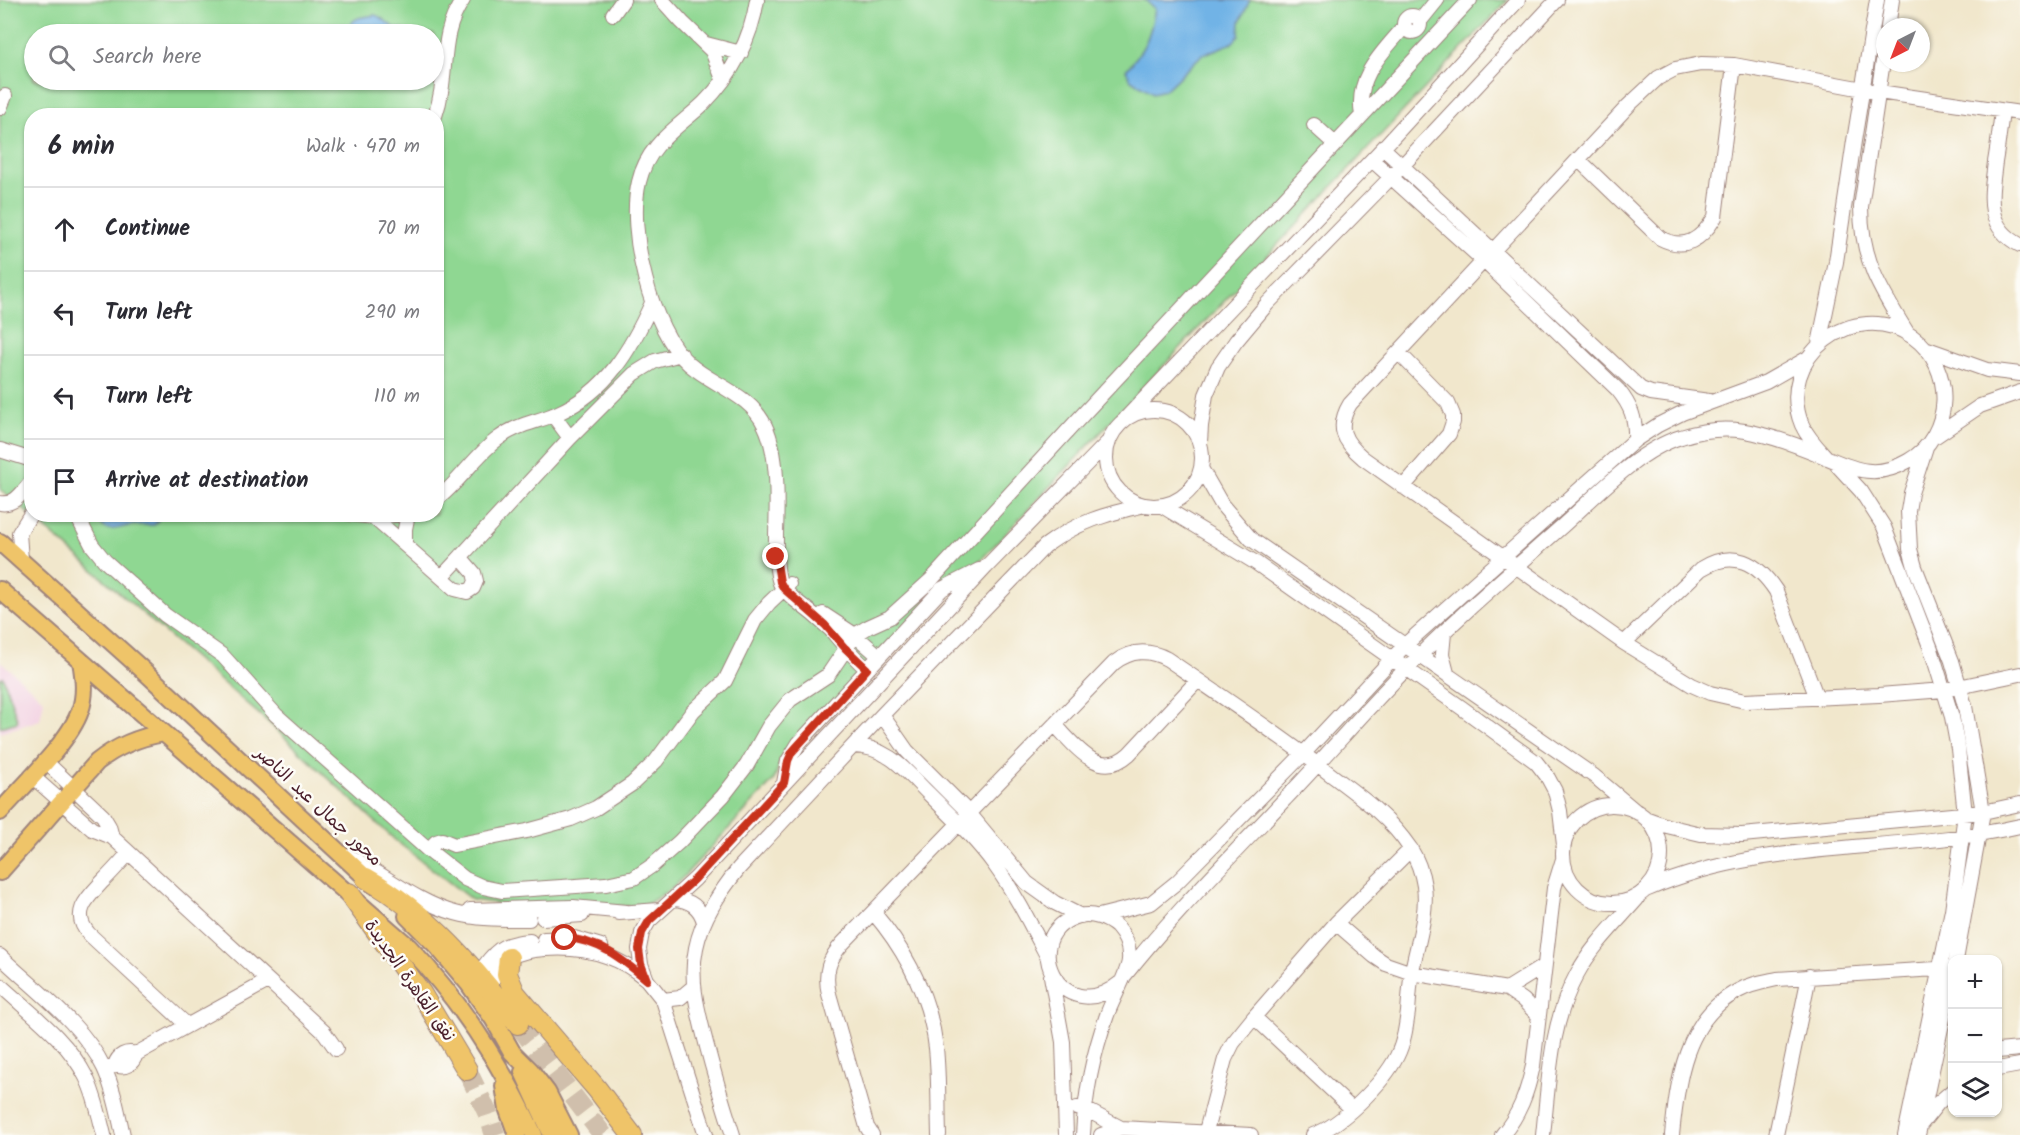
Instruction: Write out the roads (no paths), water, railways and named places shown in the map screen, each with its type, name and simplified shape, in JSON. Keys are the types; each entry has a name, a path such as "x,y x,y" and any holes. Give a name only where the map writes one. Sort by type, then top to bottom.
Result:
{"highway":[{"name":"نفق القاهرة الجديدة","path":"366,878 397,897 425,920 484,982 518,1024"},
{"name":"نفق القاهرة الجديدة","path":"349,893 421,993 467,1070"},
{"path":"509,958 507,974 514,993 597,1089 632,1135"}],"main road":[{"name":"محور جمال عبد الناصر","path":"0,542 144,671 419,928 454,965 481,1002 512,1052 539,1081 569,1135"},
{"path":"0,590 403,941 438,979 475,1027 502,1071 534,1135"},
{"path":"0,812 68,735 80,711 84,685 81,661"},
{"path":"0,872 97,762 114,750 144,737 164,733"},
{"path":"512,1052 552,1135"},
{"path":"502,1071 505,1097 517,1135"}],"street":[{"path":"444,68 445,48 451,19 464,0"},
{"path":"613,14 622,0"},
{"path":"662,0 717,58 723,79"},
{"path":"757,0 752,24 741,53 702,105 670,130 660,141 639,179 635,200 643,265 652,303 668,337 688,363 745,400 765,425 777,488 776,557 784,584 867,669"},
{"path":"1362,116 1360,99 1366,74 1405,26 1405,20 1410,16 1420,21 1437,0"},
{"path":"80,522 92,545 105,561 165,615 223,656 276,715 428,850 473,884 502,891 606,884 634,878 645,872 672,849 710,810 747,765 781,709 801,691 828,675 855,635 890,617 931,580 1470,0"},
{"path":"647,980 641,964 639,949 642,933 649,921 674,899 986,567 1108,441 1116,428 1372,160 1518,0"},
{"path":"1108,441 1107,468 1112,481 1120,492 1132,501 1145,505 1162,506 1175,502 1187,494 1196,483 1202,470 1200,442 1206,396 1226,354 1267,304 1391,178 1557,0"},
{"path":"1819,344 1831,290 1877,0"},
{"path":"1889,18 1892,0"},
{"path":"706,44 741,53"},
{"path":"1579,160 1660,237 1674,244 1686,244 1700,235 1714,217 1734,65"},
{"path":"2020,113 1879,92 1734,65 1687,66 1674,69 1658,78 1629,105 1350,404 1342,423 1347,444 1403,487 1624,643 1692,685 1731,700 1776,701 1944,690 2020,674"},
{"path":"1882,72 1861,207 1863,240 1878,286 1908,334"},
{"path":"437,108 442,90"},
{"path":"2002,111 1991,201 1996,222 2009,238 2020,245"},
{"path":"1314,125 1335,144"},
{"path":"1383,148 1489,256 1563,327 1618,390 1628,403 1636,426 1635,440"},
{"path":"1372,160 1391,178 1489,256"},
{"path":"444,493 500,437 521,425 571,407 609,376 621,362 652,303"},
{"path":"1905,1135 1945,968 1965,814 1958,749 1944,690 1931,649 1884,527 1861,491 1811,442 1801,422 1797,401 1799,379 1808,358 1819,344 1834,333 1852,326 1871,324 1890,326 1908,334 1925,348 1936,364 1943,382 1944,402 1941,421 1929,443 1911,493 1908,511 1910,549 1960,687 1973,745 1983,812 1981,834 1957,955"},
{"path":"1563,327 1646,392 1712,402"},
{"path":"1925,348 1987,370 2020,374"},
{"path":"1399,353 1448,403 1454,422 1449,434 1403,487"},
{"path":"442,577 570,438 641,368 663,357 681,354"},
{"path":"1047,957 1049,942 1056,930 1067,921 1081,916 1099,916 1138,907 1162,895 1304,753 1406,644 1635,440 1658,424 1712,402 1745,392 1808,358"},
{"path":"1050,971 1068,992 1082,997 1096,997 1109,992 1123,979 1167,924 1318,765 1406,668 1634,462 1677,438 1707,430 1740,430 1780,440 1853,470 1873,472 1893,468 1911,460 1963,416 1980,406 2020,392"},
{"path":"1126,418 1150,409 1175,413 1194,430 1200,442"},
{"path":"553,415 570,438"},
{"path":"0,450 24,458"},
{"path":"1202,470 1222,506 1251,539 1324,591 1421,654 1600,780 1654,828 1662,853 1656,878 1603,938 1576,975 1557,1026 1542,1135"},
{"path":"0,503 9,504 24,490"},
{"path":"15,500 24,507"},
{"path":"733,1135 718,1090 693,987 696,947 704,922 715,901 739,868 1045,546 1060,534 1095,518 1145,505"},
{"path":"1162,506 1256,563 1536,762 1555,791 1560,811 1567,873 1575,886 1592,899 1613,904 1627,901 1702,869 1742,860 1981,834 2020,826"},
{"path":"21,560 19,533 25,522"},
{"path":"379,522 459,591 466,591 473,588 477,581 461,558"},
{"path":"405,545 407,522"},
{"path":"1624,643 1701,569 1732,558 1753,566 1770,581 1776,591 1817,698"},
{"path":"784,783 792,752 879,656 942,590 986,567"},
{"path":"784,584 855,635 879,656"},
{"path":"428,850 442,840 454,845 527,831 571,819 596,808 632,784 661,755 693,711 725,681 755,620 784,584"},
{"path":"1444,633 1442,654 1447,673"},
{"path":"872,1135 867,1127 829,994 826,975 837,949 1114,663 1130,653 1149,652 1158,654 1198,680 1304,753 1382,815 1411,849 1421,875 1425,902 1412,973 1406,1025 1397,1055 1380,1081 1352,1109 1336,1124 1312,1135"},
{"path":"1055,725 1093,761 1116,763 1129,754 1198,680"},
{"path":"882,715 908,751 964,818 1028,883 1054,903 1081,916"},
{"path":"853,746 872,748 890,756 964,818 985,853 1004,878 1047,957 1063,1042 1067,1110 1066,1135"},
{"path":"45,761 100,812 110,826 112,837"},
{"path":"32,776 87,824 98,832 112,837 324,1032 336,1049"},
{"path":"1502,1135 1521,1108 1527,1094 1533,1066 1554,888 1568,832 1586,813 1599,807 1619,806 1686,831 1716,835 1742,835 1983,812 2020,804"},
{"path":"451,869 455,852 454,845"},
{"path":"1206,1131 1226,1059 1233,1043 1336,923 1411,849"},
{"path":"336,850 430,904 454,913 478,918 536,919 659,910"},
{"path":"129,853 86,899 81,913 82,922 89,934 187,1025"},
{"path":"674,899 694,905 704,922"},
{"path":"430,904 471,910 573,907 626,912"},
{"path":"873,912 890,932 904,954 926,1003 936,1047 939,1135"},
{"path":"1083,1135 1092,1065 1107,1015 1129,961 1128,946 1122,933 1112,923 1099,916"},
{"path":"1336,923 1380,960 1399,970 1506,989 1523,1000 1539,1016"},
{"path":"544,939 565,938 591,942 607,949 647,980 663,1000 705,1135"},
{"path":"484,982 492,955 511,943 530,940"},
{"path":"484,982 509,958 524,951 572,948 601,954 627,966"},
{"path":"0,956 80,1032 94,1050 121,1062"},
{"path":"1506,989 1544,966"},
{"path":"1672,1135 1683,1061 1693,1037 1708,1016 1736,992 1753,984 1777,979 1945,968"},
{"path":"1776,1135 1809,976"},
{"path":"86,1077 121,1062 268,981"},
{"path":"0,985 66,1047 86,1077 104,1135"},
{"path":"663,1000 680,998 693,987"},
{"path":"1919,1131 1948,1000"},
{"path":"1254,1017 1352,1109"},
{"path":"1944,1018 1948,1024"},
{"path":"2002,1051 2020,1049"},
{"path":"121,1062 114,1097 123,1135"},
{"path":"2002,1068 2020,1065"},
{"path":"1533,1066 1551,1069"},
{"path":"694,1097 718,1090"},
{"path":"1919,1131 1938,1103 1948,1095"},
{"path":"1067,1110 1085,1109 1121,1128"},
{"path":"1101,1135 1121,1128 1251,1135"}],"water":[{"path":"1145,0 1250,0 1240,22 1239,36 1232,43 1202,55 1165,90 1153,93 1131,80 1126,70 1138,56 1151,27 1155,9"},
{"path":"375,15 390,24 351,24 357,18"},
{"path":"100,522 156,522 154,525 134,525 117,529 105,528"}],"tunnel":[{"path":"518,1024 603,1135"},
{"path":"467,1070 488,1114 495,1135"}]}
